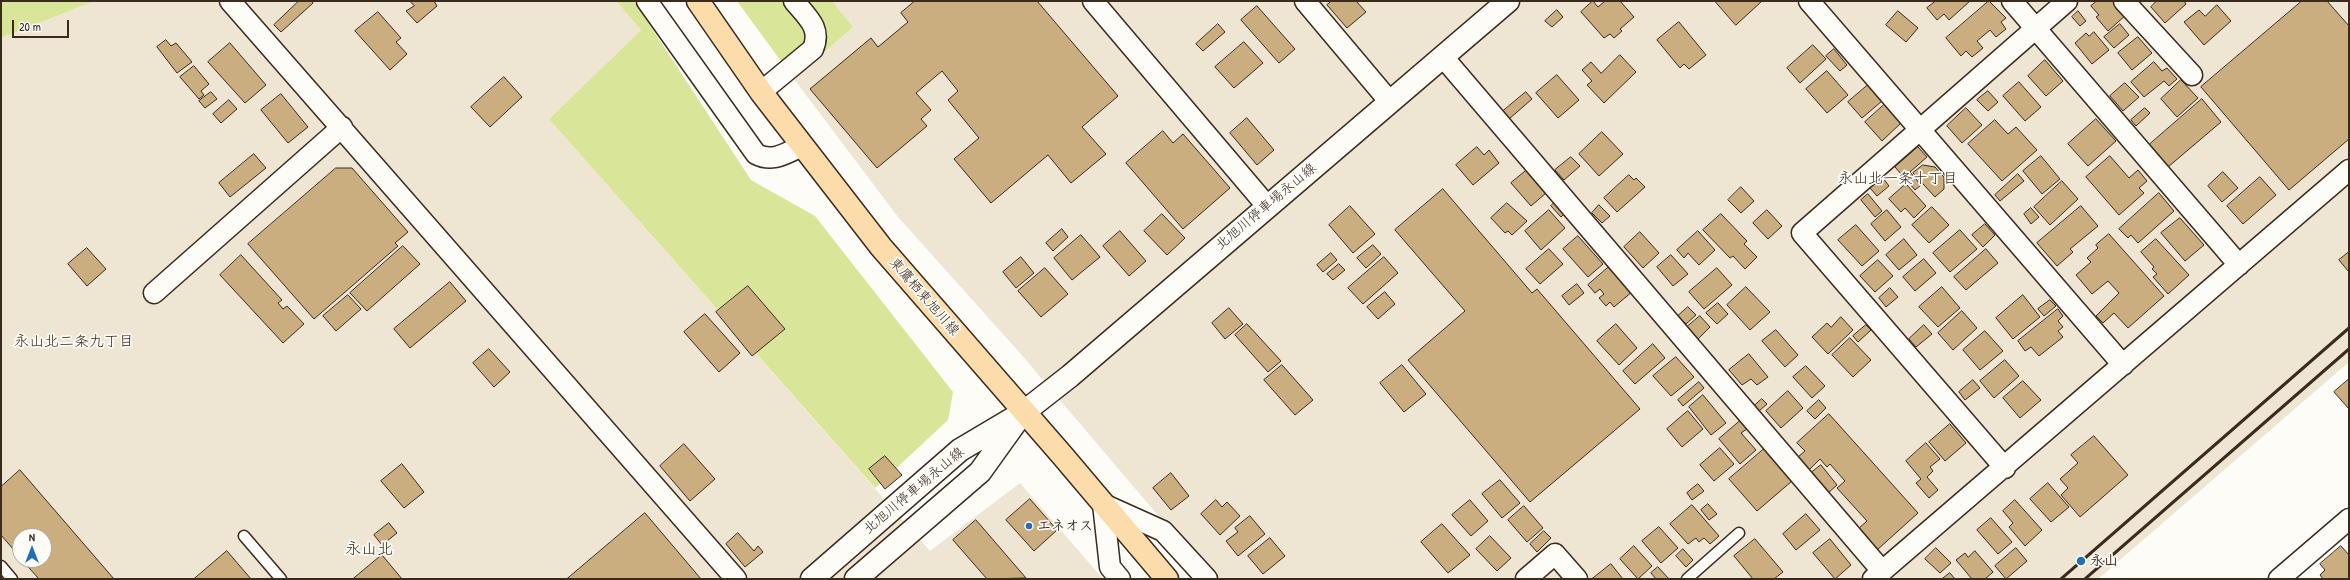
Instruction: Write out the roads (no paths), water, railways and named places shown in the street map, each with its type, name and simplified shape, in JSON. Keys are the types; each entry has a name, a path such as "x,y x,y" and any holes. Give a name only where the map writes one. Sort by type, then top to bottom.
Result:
{"main road":[{"name":"東鷹栖東旭川線","path":"698,1 761,92 881,247 1167,579"},
{"name":"北旭川停車場永山線","path":"812,579 960,450 1024,412 1070,376 1267,206 1444,58 1508,1"},
{"name":"北旭川停車場永山線","path":"856,579 980,472 1024,412"}],"street":[{"path":"230,1 342,127 736,579"},
{"path":"647,1 756,154 764,158 774,158 802,146"},
{"path":"761,92 813,49 816,40 814,25 794,1"},
{"path":"1093,1 1267,206"},
{"path":"1305,1 1390,102"},
{"path":"1809,1 2123,365"},
{"path":"2012,1 2239,265"},
{"path":"2004,468 1802,233 1919,129 2037,30 2068,1"},
{"path":"2124,1 2192,75"},
{"path":"1444,58 1878,575 2349,170"},
{"path":"154,293 342,127"},
{"path":"1103,504 1110,567 1120,579"},
{"path":"1103,504 1164,531 1207,579"},
{"path":"2285,577 2349,519"},
{"path":"1526,579 1555,554 1577,579"}],"lane":[{"path":"1687,579 1739,533"},
{"path":"244,536 281,579"},
{"path":"1,566 12,579"}],"railway":[{"path":"2061,579 2349,328"},
{"path":"2085,579 2349,349"}],"place":[{"name":"エネオス","path":"1029,526"},
{"name":"永山","path":"2081,561"}],"district":[{"name":"永山北一条十丁目","path":"1898,179"},
{"name":"永山北二条九丁目","path":"74,342"},
{"name":"永山北","path":"369,550"}]}
